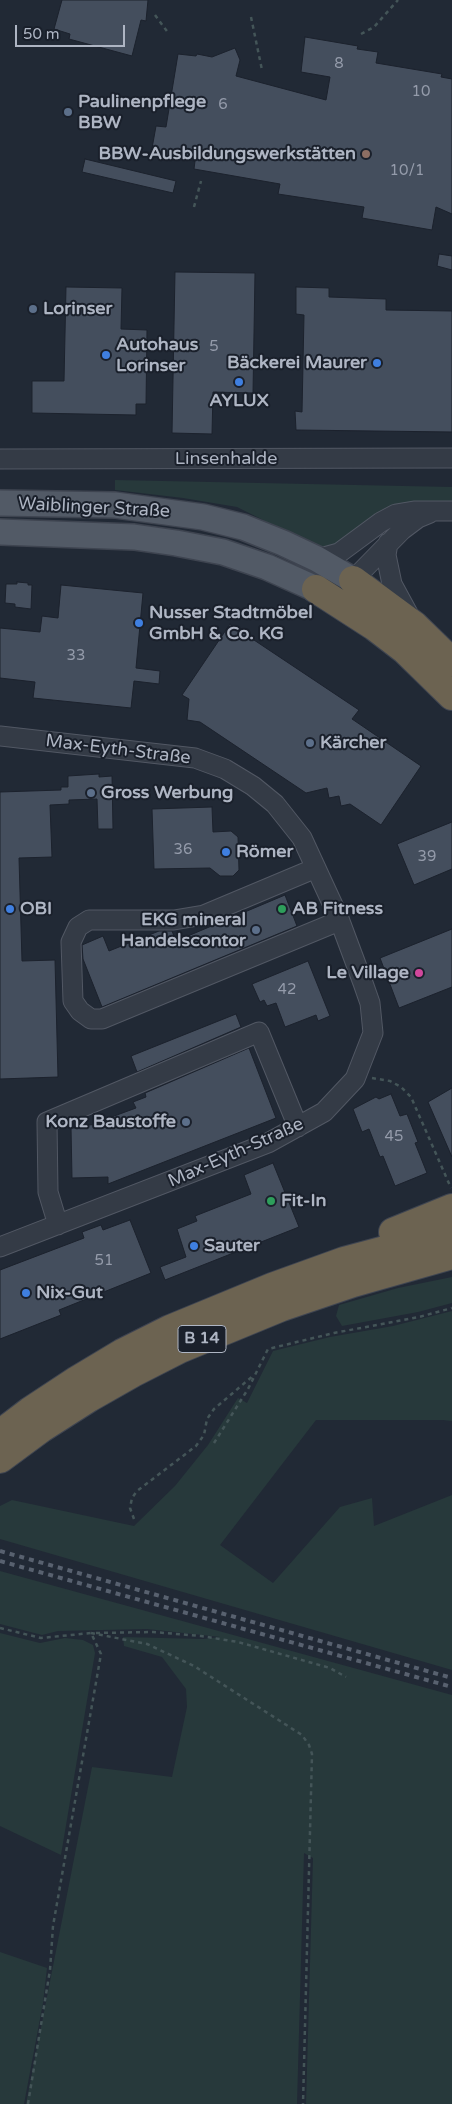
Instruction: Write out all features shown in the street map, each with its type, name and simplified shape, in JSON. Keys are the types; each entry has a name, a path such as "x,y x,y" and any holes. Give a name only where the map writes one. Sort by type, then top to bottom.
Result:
{"highway":[{"path":"353,580 414,625 452,662"},
{"path":"316,589 405,650 452,696"},
{"path":"344,1261 383,1236 452,1208"},
{"name":"B 14","path":"0,1434 30,1411 78,1380 122,1353 170,1329 272,1286 344,1261 452,1232"},
{"name":"B 14","path":"0,1460 42,1428 90,1398 132,1373 180,1349 282,1307 353,1283 452,1255"}],"main road":[{"name":"Waiblinger Straße","path":"0,503 115,505 195,515 243,527 283,542 353,580"},
{"name":"Waiblinger Straße","path":"0,532 134,537 176,543 223,552 267,567 316,589"}],"street":[{"name":"Linsenhalde","path":"0,459 452,458"},
{"path":"317,559 339,553 381,522 396,514 414,511 452,511"},
{"path":"316,589 336,588 353,580 388,543 418,518 431,512"},
{"path":"388,543 386,554 392,584 414,625"},
{"name":"Max-Eyth-Straße","path":"0,736 194,758 225,769 253,786 275,804 302,838 339,921 370,1003 373,1033 355,1079 324,1112 298,1127 268,1142 0,1247"},
{"path":"316,868 204,914 174,920 89,920 78,927 71,942 74,1000 80,1011 91,1019 102,1019 339,921"},
{"path":"58,1225 48,1192 47,1122 259,1032 298,1127"}],"path":[{"path":"361,34 374,27 398,0"},
{"path":"155,15 169,34"},
{"path":"251,17 262,70"},
{"path":"194,206 201,182"},
{"path":"355,1079 377,1078 390,1081 401,1087 411,1097 452,1191"},
{"path":"214,1443 248,1389 268,1349 452,1308"},
{"path":"134,1519 130,1508 132,1498 137,1491 196,1446 204,1436 207,1419 214,1410 256,1373"},
{"path":"0,1628 41,1638 153,1632 201,1636 229,1640 330,1668 346,1677"},
{"path":"28,2104 50,1970 53,1926 101,1654 91,1634"},
{"path":"91,1634 147,1644 194,1666 302,1735 309,1745 312,1754 303,2104"}],"shaded area":[{"path":"115,480 452,487 452,504 328,549 313,547 281,532 263,520 237,507 115,490"},
{"path":"452,1277 452,1303 418,1312 342,1326 336,1316 339,1305 398,1288"},
{"path":"452,1311 452,1421 316,1420 220,1545 273,1583 340,1507 372,1498 374,1526 452,1495 452,1670 0,1539 0,1506 12,1500 134,1526 175,1486 208,1445 238,1398 247,1403 273,1351 330,1337 393,1326"},
{"path":"0,1571 452,1695 452,2104 306,2104 313,1858 304,1853 297,2104 26,2104 92,1767 172,1777 187,1707 186,1689 162,1657 124,1646 123,1637 203,1639 220,1637 147,1629 58,1631 42,1635 0,1624"},
{"path":"0,1633 40,1643 65,1638 83,1640 93,1645 95,1653 61,1855 0,1826"},
{"path":"0,1952 47,1968 43,2003 24,2104 0,2104"}],"building":[{"path":"62,0 148,0 146,21 141,20 132,56 69,39 70,34 54,29"},
{"path":"305,37 358,46 357,49 378,52 376,63 442,74 441,77 452,79 452,214 436,207 432,230 362,218 364,207 278,194 280,184 194,169 195,161 151,154 156,126 166,127 178,54 196,56 197,54 212,57 235,48 240,60 236,76 326,100 330,77 301,72"},
{"path":"85,159 176,181 173,193 82,172"},
{"path":"439,254 452,256 452,270 437,266"},
{"path":"175,272 255,273 253,393 213,392 212,434 172,433"},
{"name":"Autohaus Lorinser","path":"66,287 122,288 121,329 147,330 146,404 136,404 136,415 32,413 32,381 64,381"},
{"name":"Bäckerei Maurer","path":"296,287 329,288 329,297 386,299 386,310 452,311 452,432 296,430 295,411 302,412 304,315 296,314"},
{"path":"17,582 32,585 31,609 15,607 15,604 5,603 6,584 17,584"},
{"path":"61,585 143,593 136,668 160,671 159,684 134,681 131,708 33,698 35,682 0,678 0,628 40,632 42,616 58,618"},
{"name":"Kärcher","path":"230,624 359,710 352,719 421,766 381,825 350,804 341,806 339,796 329,798 327,788 306,793 200,722 187,720 189,699 182,695"},
{"name":"OBI","path":"99,774 99,777 112,776 113,829 98,829 97,799 69,800 69,804 50,805 52,857 19,858 22,961 55,960 58,1077 0,1079 0,792 61,790 61,787 68,787 68,776"},
{"path":"212,807 213,832 231,831 238,837 239,870 233,876 220,876 210,868 154,869 152,809"},
{"path":"452,822 452,869 414,885 397,844"},
{"path":"285,895 297,926 102,1007 83,959 82,945 103,936 109,951 159,931 172,931 176,941"},
{"name":"Le Village","path":"452,929 452,987 399,1008 380,958"},
{"path":"308,961 330,1016 318,1021 316,1015 285,1027 276,1003 267,1006 264,1000 260,1002 252,984"},
{"path":"236,1014 241,1027 137,1072 131,1056"},
{"name":"Konz Baustoffe","path":"249,1048 276,1118 108,1184 108,1177 72,1178 71,1128 87,1128 87,1125 107,1124 106,1119 136,1108 133,1102 146,1097 145,1093"},
{"path":"452,1088 452,1157 428,1102"},
{"path":"391,1094 400,1116 407,1114 418,1142 415,1143 427,1173 395,1186 383,1156 380,1157 369,1129 362,1132 353,1109 376,1097 379,1099"},
{"path":"273,1163 299,1227 165,1280 160,1267 186,1257 177,1229 197,1221 195,1216 251,1194 244,1175"},
{"path":"130,1220 151,1273 59,1310 61,1315 0,1339 0,1270 84,1238 82,1232 101,1225 103,1230"}],"railway":[{"path":"0,1551 452,1678"},
{"path":"0,1561 452,1687"}],"place":[{"name":"Paulinenpflege BBW","path":"68,112"},
{"name":"BBW-Ausbildungswerkstätten","path":"366,154"},
{"name":"Lorinser","path":"33,309"},
{"name":"Autohaus Lorinser","path":"106,355"},
{"name":"Bäckerei Maurer","path":"377,363"},
{"name":"AYLUX","path":"239,382"},
{"name":"Nusser Stadtmöbel GmbH & Co. KG","path":"139,623"},
{"name":"Kärcher","path":"310,743"},
{"name":"Gross Werbung","path":"91,793"},
{"name":"Römer","path":"226,852"},
{"name":"OBI","path":"10,909"},
{"name":"AB Fitness","path":"282,909"},
{"name":"EKG mineral Handelscontor","path":"256,930"},
{"name":"Le Village","path":"419,973"},
{"name":"Konz Baustoffe","path":"186,1122"},
{"name":"Fit-In","path":"271,1201"},
{"name":"Sauter","path":"194,1246"},
{"name":"Nix-Gut","path":"26,1293"}]}
